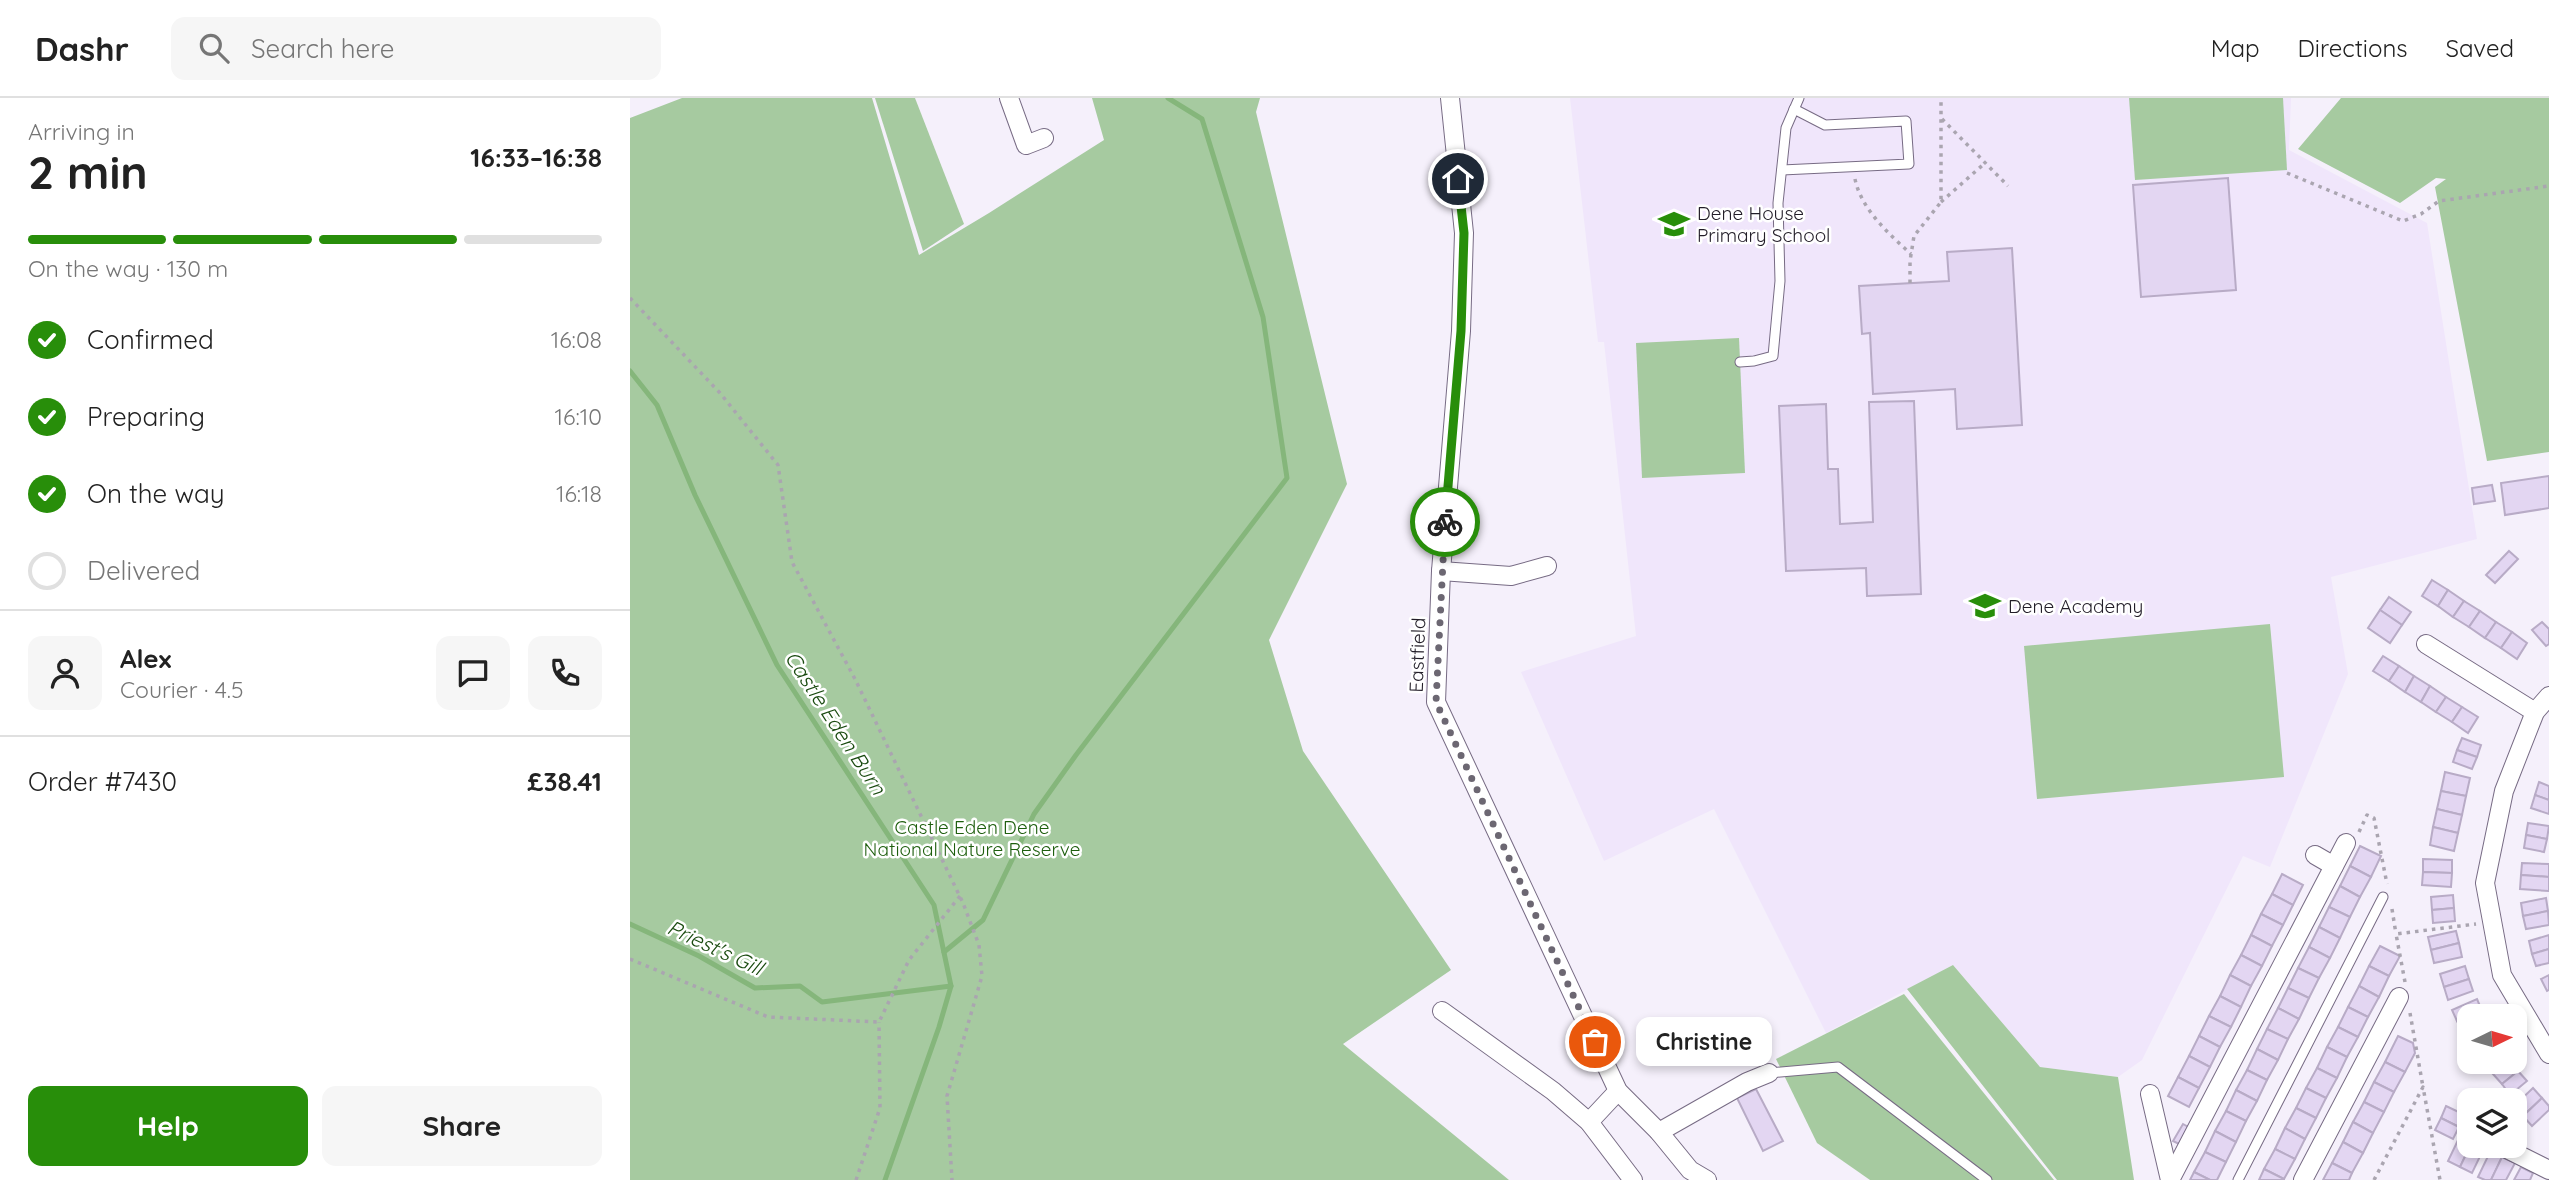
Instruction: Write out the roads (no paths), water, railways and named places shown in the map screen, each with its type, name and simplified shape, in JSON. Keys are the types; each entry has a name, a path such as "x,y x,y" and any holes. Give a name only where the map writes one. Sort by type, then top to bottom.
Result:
{"street":[{"path":"1009,98 1026,145 1044,138"},
{"name":"Eastfield","path":"1450,98 1464,233 1461,331 1441,571 1436,702 1618,1091 1659,1132 1690,1170 1707,1180"},
{"path":"1441,571 1511,576 1547,566"},
{"path":"2426,645 2535,712"},
{"path":"2549,696 2535,712 2504,790 2485,883 2502,975 2549,1054"},
{"path":"2170,1180 2346,843"},
{"path":"2315,855 2334,866"},
{"path":"2304,1180 2405,998"},
{"path":"1442,1011 1553,1091 1589,1122 1633,1180"},
{"path":"1659,1132 1747,1082 1769,1073"},
{"path":"1589,1122 1618,1091"},
{"path":"2150,1094 2170,1180"},
{"path":"2525,1158 2549,1170"}],"lane":[{"path":"1740,362 1773,356 1780,281 1778,203 1786,128 1799,98"},
{"path":"1782,170 1909,164 1906,121 1825,125 1794,109"},
{"path":"2238,1180 2387,897"},
{"path":"1769,1073 1838,1067 1987,1180"}],"waterway":[{"path":"944,952 983,920 1034,814 1287,478 1263,317 1202,119 1168,98"},
{"name":"Castle Eden Burn","path":"630,371 657,405 695,495 777,665 934,905 951,986 885,1180"},
{"name":"Priest's Gill","path":"630,924 699,956 755,988 800,986 822,1002 951,986"}],"place":[{"name":"Dene House Primary School","path":"1674,224"},
{"name":"Dene Academy","path":"1985,606"},
{"name":"Christine","path":"1595,1042"}],"park label":[{"name":"Castle Eden Dene National Nature Reserve","path":"972,838"}]}
